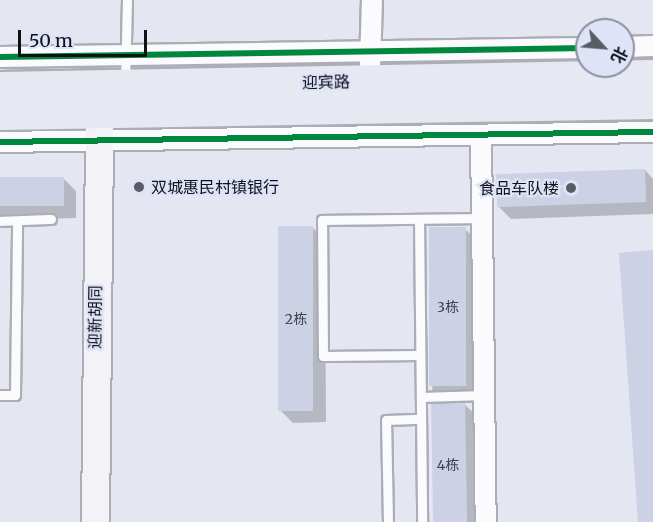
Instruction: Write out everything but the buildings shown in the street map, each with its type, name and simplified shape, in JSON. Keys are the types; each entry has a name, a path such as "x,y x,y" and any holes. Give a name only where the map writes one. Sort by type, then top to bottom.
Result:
{"main road":[{"name":"迎宾路","path":"0,88 126,72 370,80 653,76"},
{"name":"迎宾路","path":"0,114 99,126 370,80 472,125 653,103"}],"street":[{"path":"372,0 370,80 575,50"},
{"path":"635,47 653,46"},
{"path":"0,57 126,72"},
{"path":"472,125 482,218 486,522"},
{"path":"0,142 99,126 472,125 653,132"},
{"name":"迎新胡同","path":"94,522 99,126"}],"lane":[{"path":"126,72 128,0"},
{"path":"420,354 324,356 322,220 482,218"},
{"path":"0,221 51,219"},
{"path":"419,219 422,522"},
{"path":"0,395 15,395 17,221"},
{"path":"421,397 484,395"},
{"path":"387,522 386,420 420,419"}],"cycle path":[{"path":"0,57 575,48"},
{"path":"0,142 653,132"}],"place":[{"name":"双城惠民村镇银行","path":"139,187"},
{"name":"食品车队楼","path":"571,188"}]}
